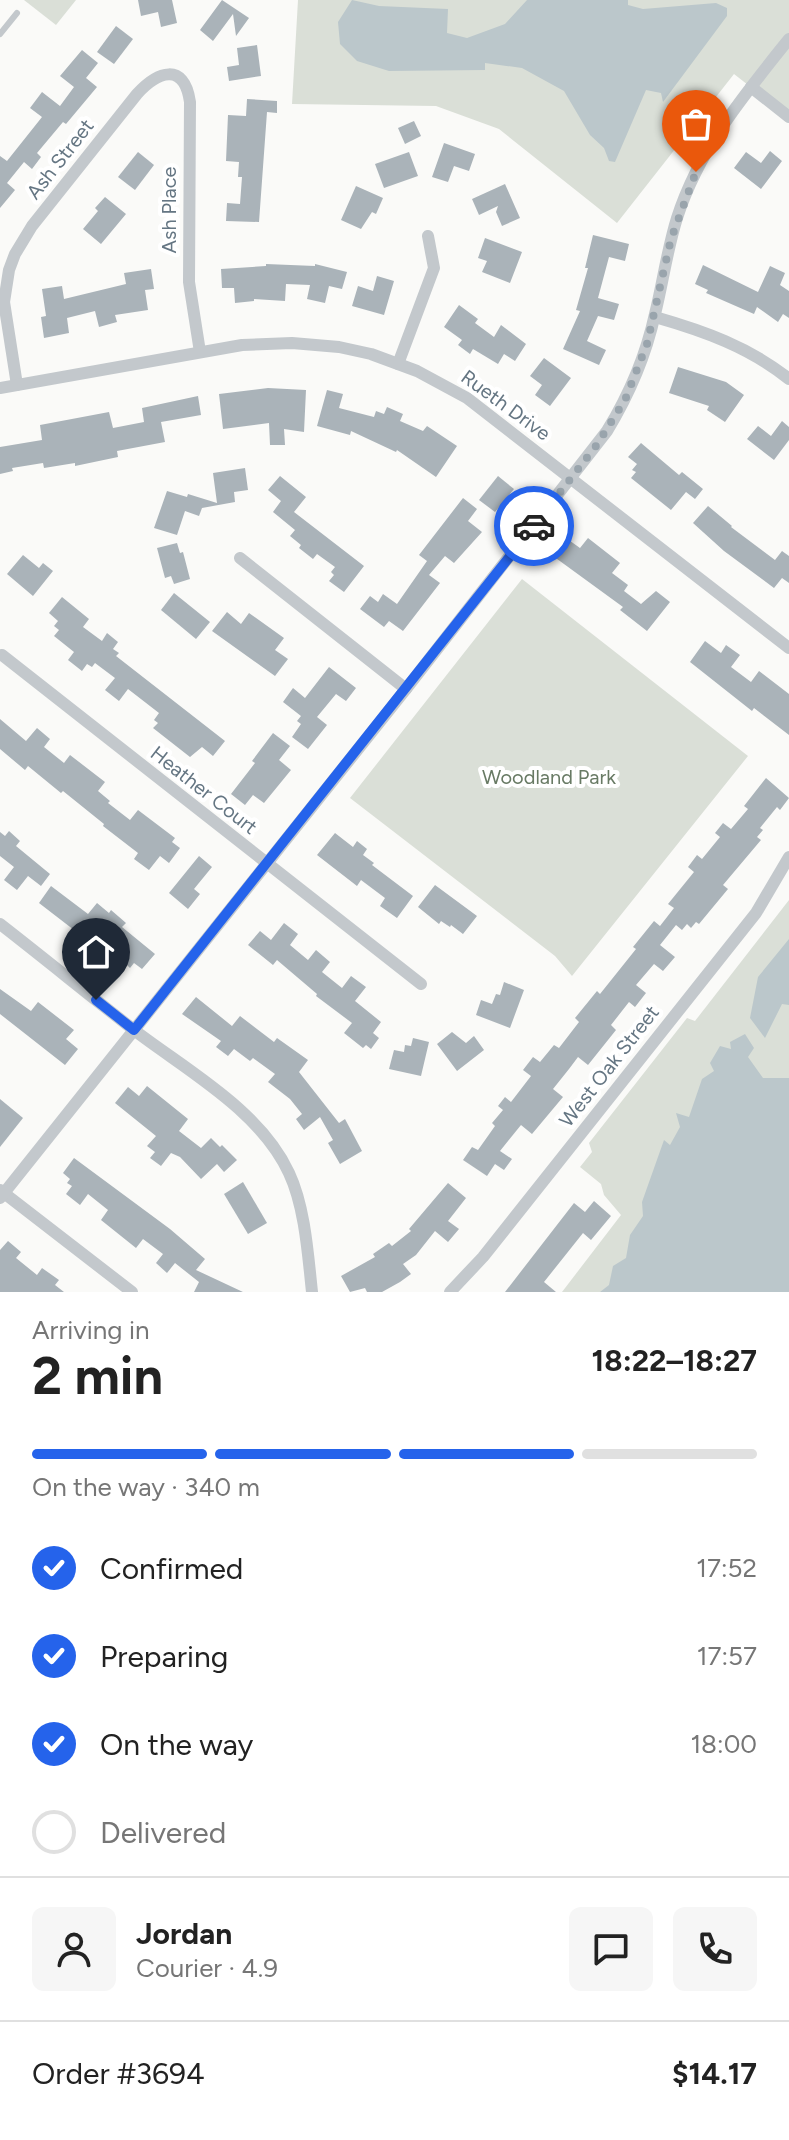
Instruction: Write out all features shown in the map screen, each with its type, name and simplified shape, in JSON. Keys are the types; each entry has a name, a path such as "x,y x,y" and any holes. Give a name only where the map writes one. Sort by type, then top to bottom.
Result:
{"street":[{"path":"132,1292 1,1194 406,689 607,431 625,400 644,354 671,239 685,195 715,136 789,39"},
{"name":"Ash Street","path":"17,385 4,302 9,270 19,247 32,226 137,94 154,78 163,74 173,75"},
{"name":"Ash Place","path":"173,75 186,86 190,102 189,282 200,352"},
{"path":"751,87 789,117"},
{"path":"398,364 434,268 428,236"},
{"path":"655,317 728,342 789,379"},
{"name":"Rueth Drive","path":"0,388 259,343 307,343 356,350 430,377 467,398 789,648"},
{"path":"240,558 406,689"},
{"name":"Heather Court","path":"2,655 421,984"},
{"name":"West Oak Street","path":"450,1292 483,1257 756,913 789,857"},
{"path":"0,924 134,1030 241,1109 269,1142 289,1173 306,1236 312,1292"}],"lane":[{"path":"0,34 17,13"}],"green space":[{"path":"24,0 76,0 56,25"},
{"path":"298,0 789,0 789,117 734,74 617,223 499,129 436,106 292,104"},
{"name":"Woodland Park","path":"522,579 748,756 572,976 555,956 350,798"},
{"path":"789,900 789,1292 562,1292 621,1215 604,1195 601,1184 580,1167 592,1152 589,1143 687,1018 695,1021"}],"shaded area":[{"path":"352,0 379,6 448,9 447,33 467,38 505,24 527,0 628,0 628,5 643,9 716,3 727,8 727,16 663,102 661,93 646,90 615,162 609,161 604,148 590,135 564,91 522,68 485,63 485,70 389,71 357,61 340,44 338,22"},
{"path":"789,939 789,1005 782,1004 765,1038 750,1018 758,977"},
{"path":"745,1034 754,1048 748,1057 763,1078 789,1078 789,1292 600,1292 609,1285 613,1266 626,1258 630,1235 643,1216 642,1202 664,1140 670,1145 680,1127 676,1113 689,1117 702,1079 714,1071 710,1063 720,1046 731,1049 730,1042"}],"building":[{"path":"138,0 172,0 177,23 161,27 158,12 141,16"},
{"path":"222,0 249,18 236,36 233,14 213,41 200,30"},
{"path":"116,26 133,39 114,64 97,52"},
{"path":"257,45 261,76 229,81 227,67 239,65 237,48"},
{"path":"82,50 98,63 86,78 97,87 37,153 41,157 32,169 24,162 7,183 15,190 0,208 0,156 7,161 42,117 30,108 42,92 60,106 74,87 60,76"},
{"path":"247,99 277,101 277,113 267,112 259,222 226,221 227,203 240,204 242,177 238,177 239,162 226,161 228,115 246,116"},
{"path":"414,121 421,136 405,144 398,128"},
{"path":"444,143 475,154 469,171 454,166 448,182 432,177"},
{"path":"770,151 782,161 761,189 734,168 746,152 761,163"},
{"path":"138,152 154,165 135,190 118,177"},
{"path":"409,152 418,176 384,188 375,164"},
{"path":"505,184 520,218 502,226 496,212 498,206 479,215 472,199"},
{"path":"356,186 383,198 376,214 372,212 361,229 341,220"},
{"path":"105,197 126,214 101,244 83,229"},
{"path":"593,235 629,244 625,261 609,257 598,298 619,304 614,320 598,316 587,341 606,350 599,365 563,349 580,311 576,310 588,268 585,268"},
{"path":"485,238 522,252 510,283 482,272 487,261 478,258"},
{"path":"266,264 315,264 347,272 342,289 329,286 325,303 307,299 310,285 286,284 285,301 254,299 235,303 234,288 222,288 221,269"},
{"path":"703,265 758,292 770,266 785,273 780,285 789,291 789,318 783,314 778,322 757,307 754,314 706,293 708,290 695,284"},
{"path":"151,269 154,289 145,290 148,310 115,315 117,322 99,327 95,311 67,318 69,333 44,338 41,317 46,316 42,289 62,286 64,299 126,284 124,273"},
{"path":"377,276 394,281 384,315 352,306 358,286 373,291"},
{"path":"459,305 478,319 475,323 494,337 501,325 526,344 515,361 504,354 498,364 473,349 470,354 458,345 462,340 444,327"},
{"path":"544,358 571,378 550,406 535,395 542,385 530,376"},
{"path":"678,367 726,382 744,395 725,422 707,410 709,406 669,393"},
{"path":"268,388 306,390 304,432 284,429 285,445 270,445 269,423 223,429 219,394"},
{"path":"327,390 343,394 339,408 374,417 376,411 384,414 387,407 403,414 400,421 423,431 427,426 457,446 436,477 397,450 351,431 350,435 317,426"},
{"path":"198,396 201,415 161,422 165,442 117,451 118,457 75,466 75,463 44,468 43,463 12,468 13,471 0,474 0,447 42,440 40,425 109,412 113,428 144,422 142,408"},
{"path":"782,421 789,427 789,440 774,460 747,439 758,426 771,436"},
{"path":"641,443 679,475 682,472 703,489 695,499 686,492 671,510 631,478 637,464 628,457"},
{"path":"245,468 248,490 234,492 235,502 202,508 199,516 185,511 177,535 154,528 167,491 217,503 213,473"},
{"path":"280,476 306,497 294,512 364,566 344,592 329,581 335,567 317,554 313,559 299,548 301,545 290,536 295,530 273,512 281,501 268,490"},
{"path":"498,476 514,489 495,512 479,500"},
{"path":"463,498 477,509 468,521 482,532 454,563 445,556 429,575 440,583 403,631 389,621 384,627 360,609 370,596 378,602 383,594 397,604 427,561 419,555"},
{"path":"708,506 775,560 782,551 789,556 789,583 782,578 774,588 724,551 693,523"},
{"path":"566,538 580,548 588,538 620,563 612,573 628,585 624,591 641,604 656,591 670,602 647,631 620,610 623,607 553,556"},
{"path":"177,543 180,553 183,552 190,579 174,584 171,576 165,578 157,548"},
{"path":"23,555 39,568 43,563 53,571 33,596 7,574"},
{"path":"174,593 210,622 196,639 161,610"},
{"path":"62,597 89,619 83,627 102,641 107,633 118,642 113,649 119,653 116,656 225,741 213,756 202,747 190,757 153,728 158,723 154,720 159,713 128,689 119,701 105,690 115,678 95,663 92,667 87,664 82,671 68,660 74,652 54,636 59,630 54,626 58,621 49,613"},
{"path":"227,612 241,624 249,613 284,638 275,650 288,659 275,676 212,631"},
{"path":"705,641 721,653 726,645 740,655 731,667 751,682 759,671 789,694 789,735 754,708 752,711 690,662"},
{"path":"329,667 356,688 346,701 336,694 317,717 327,725 308,749 292,737 301,724 297,721 301,716 283,702 293,688 305,698"},
{"path":"0,719 26,741 37,728 50,739 44,747 64,763 70,755 105,782 98,791 110,801 108,803 130,820 138,810 175,838 172,842 180,848 169,863 160,856 149,870 134,859 138,853 104,824 63,791 61,793 28,766 25,770 0,749"},
{"path":"273,733 290,746 279,760 291,770 264,803 253,795 245,805 231,794"},
{"path":"766,778 789,798 760,828 763,830 757,837 761,840 723,885 728,889 699,924 696,922 691,928 687,924 682,930 676,925 660,945 675,957 663,971 654,964 636,985 646,993 635,1007 629,1002 611,1025 616,1030 588,1065 578,1057 553,1089 563,1097 532,1134 521,1125 500,1151 512,1159 504,1170 495,1164 487,1176 463,1160 472,1147 478,1150 495,1126 492,1123 503,1110 498,1106 505,1097 511,1102 531,1076 523,1070 533,1057 540,1062 554,1045 559,1048 579,1022 575,1018 597,991 600,994 654,921 660,926 674,908 668,904 694,872 688,867 697,855 702,859 720,837 715,833 723,823 731,829 748,809 744,806"},
{"path":"9,831 20,841 16,846 50,874 41,886 28,876 17,890 4,880 14,867 0,856 0,832 5,836"},
{"path":"335,833 353,847 357,841 367,849 363,855 374,863 372,865 413,896 397,918 380,906 385,898 361,880 357,886 317,855"},
{"path":"199,856 212,867 194,889 200,894 188,909 169,893"},
{"path":"435,885 477,916 463,934 451,925 441,921 439,924 418,907"},
{"path":"51,886 88,914 97,903 109,913 111,910 126,923 122,927 155,954 142,969 134,963 130,968 127,965 122,972 108,961 118,948 98,932 88,945 39,903"},
{"path":"284,923 298,934 290,945 308,960 316,950 330,962 322,972 342,988 351,976 366,987 355,1001 381,1022 373,1033 379,1038 371,1049 366,1045 363,1048 344,1033 352,1023 316,996 277,960 273,965 248,945 260,931 271,940"},
{"path":"504,982 524,990 510,1028 476,1015 481,1000 492,1004 496,994 500,995"},
{"path":"0,989 31,1011 38,1002 74,1030 66,1039 78,1049 65,1065 0,1014"},
{"path":"196,997 232,1026 240,1016 274,1042 277,1038 308,1060 299,1072 339,1123 345,1119 362,1151 340,1164 328,1143 333,1140 320,1117 304,1130 296,1119 302,1114 290,1099 268,1082 275,1074 234,1049 228,1056 216,1047 221,1041 182,1014"},
{"path":"452,1032 466,1043 474,1036 484,1050 457,1071 437,1044"},
{"path":"413,1038 429,1042 421,1076 389,1069 394,1050 404,1052 405,1045 411,1046"},
{"path":"147,1086 188,1119 179,1131 201,1148 211,1138 237,1160 224,1172 217,1164 201,1179 180,1157 171,1153 161,1166 150,1158 155,1152 147,1146 156,1136 115,1103 128,1087 139,1096"},
{"path":"0,1099 23,1118 0,1147"},
{"path":"74,1158 205,1259 196,1270 243,1292 194,1292 199,1282 175,1263 167,1273 156,1263 163,1254 143,1239 136,1248 101,1220 108,1210 88,1194 80,1205 66,1194 72,1186 67,1183 70,1179 63,1173"},
{"path":"243,1182 267,1223 248,1234 224,1194"},
{"path":"448,1183 466,1198 448,1221 459,1229 448,1242 435,1231 416,1255 403,1264 411,1274 400,1282 382,1292 367,1292 365,1288 350,1292 341,1276 375,1257 373,1254 389,1243 392,1246 411,1231 409,1229"},
{"path":"594,1201 611,1216 591,1240 583,1233 544,1282 556,1292 505,1292 574,1203 585,1212"},
{"path":"8,1241 21,1252 16,1258 37,1275 42,1268 59,1280 55,1285 64,1292 0,1292 0,1250"}],"way so far":[{"path":"534,526 596,446 625,400 647,344 671,239 696,172"}],"route":[{"path":"96,1000 134,1030 534,526"}]}
